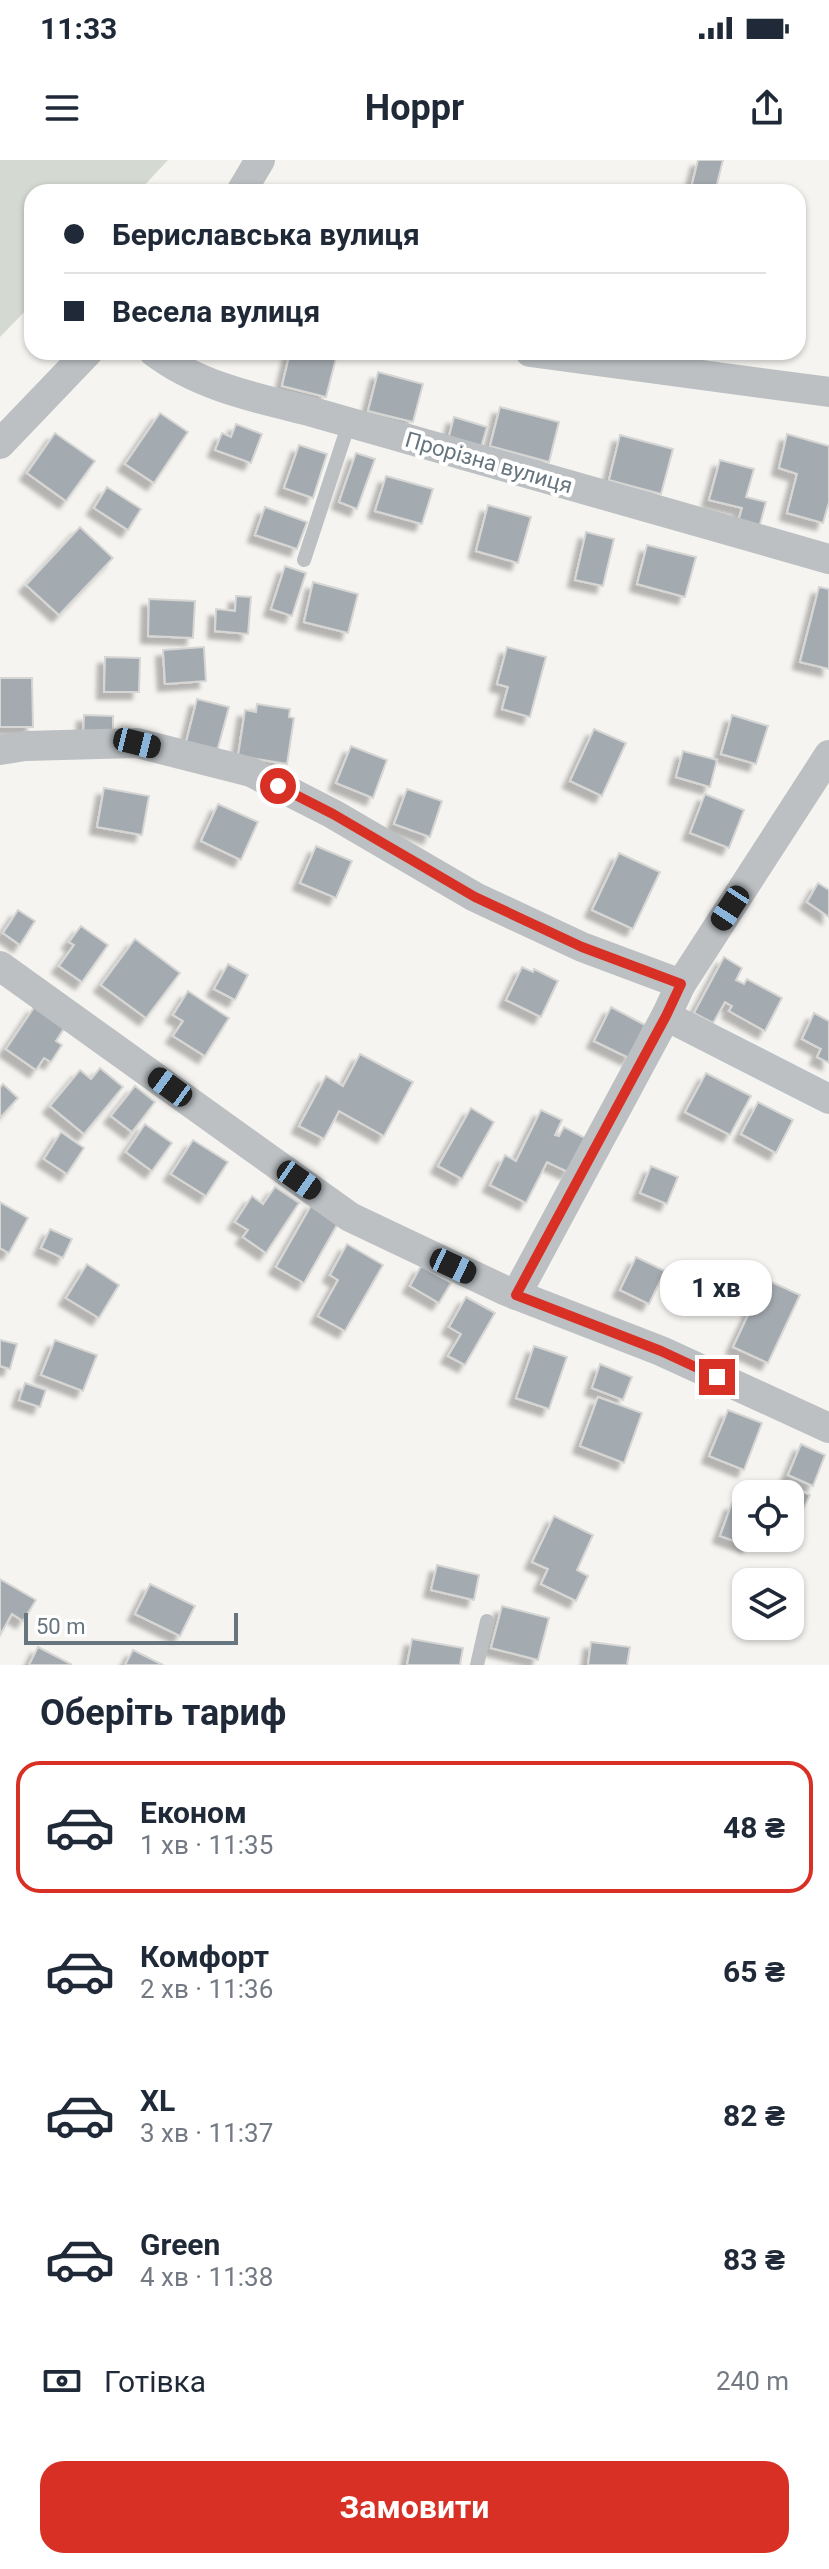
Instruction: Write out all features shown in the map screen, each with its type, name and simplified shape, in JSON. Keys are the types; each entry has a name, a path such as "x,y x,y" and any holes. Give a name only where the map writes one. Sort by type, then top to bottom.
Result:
{"street":[{"path":"246,184 260,160"},
{"path":"0,444 80,360"},
{"name":"Прорізна вулиця","path":"165,360 228,390 829,559"},
{"path":"590,360 829,392"},
{"path":"0,750 25,746 137,743 251,772 333,814 475,897 582,947 681,984"},
{"path":"516,1295 681,984 829,755"},
{"path":"0,966 350,1217 516,1295 661,1351 829,1428"},
{"path":"666,1016 829,1099"}],"lane":[{"path":"304,560 349,423"},
{"path":"477,1665 487,1621"}],"shaded area":[{"path":"0,160 168,160 146,184 24,184 24,312 0,337"}],"building":[{"path":"698,160 723,160 717,184 692,184"},
{"path":"288,360 335,360 326,397 282,386"},
{"path":"378,372 423,384 413,422 368,411"},
{"path":"500,407 559,422 549,462 490,446"},
{"path":"160,413 188,432 154,483 125,464"},
{"path":"454,417 487,427 479,454 447,444"},
{"path":"236,424 262,434 251,463 215,450 222,433 231,437"},
{"path":"55,433 95,461 66,501 27,473"},
{"path":"787,434 829,446 829,502 823,523 787,513 797,474 779,468"},
{"path":"620,435 673,449 661,494 609,480"},
{"path":"299,445 327,454 313,498 284,488"},
{"path":"356,453 375,459 357,509 339,502"},
{"path":"720,460 754,469 746,497 766,502 759,528 738,522 742,508 709,500"},
{"path":"386,476 433,489 422,524 375,511"},
{"path":"107,487 141,509 128,530 94,508"},
{"path":"488,505 531,517 518,563 476,551"},
{"path":"265,507 307,522 297,549 255,535"},
{"path":"80,527 113,558 59,615 26,585"},
{"path":"586,532 614,539 603,586 575,580"},
{"path":"647,545 696,557 685,597 637,584"},
{"path":"285,566 306,573 292,616 271,609"},
{"path":"313,582 358,594 348,633 304,622"},
{"path":"819,587 829,589 829,669 800,662"},
{"path":"236,596 251,597 248,634 215,631 216,609 235,611"},
{"path":"149,599 195,601 193,638 148,636"},
{"path":"204,647 206,681 165,684 163,650"},
{"path":"507,647 546,657 530,717 502,709 508,687 497,684"},
{"path":"105,657 140,658 139,692 104,692"},
{"path":"0,678 32,678 33,727 0,727"},
{"path":"197,699 229,707 216,755 185,746"},
{"path":"257,704 290,709 289,717 294,718 287,764 238,756 245,710 256,712"},
{"path":"84,715 113,716 113,739 83,738"},
{"path":"732,715 768,726 756,764 721,754"},
{"path":"594,729 626,743 602,796 570,781"},
{"path":"351,746 387,760 373,798 336,783"},
{"path":"683,751 717,760 710,787 676,777"},
{"path":"104,788 149,796 142,835 97,827"},
{"path":"407,789 442,801 430,837 394,824"},
{"path":"705,794 744,810 729,848 690,833"},
{"path":"218,804 258,822 241,860 201,841"},
{"path":"316,846 352,861 336,898 300,883"},
{"path":"619,853 660,872 633,929 592,910"},
{"path":"818,883 829,890 829,917 807,902"},
{"path":"18,910 35,921 20,945 3,933"},
{"path":"81,926 108,945 82,982 59,966 74,945 69,942"},
{"path":"135,939 180,973 146,1018 101,985"},
{"path":"724,957 742,968 736,980 744,984 747,979 782,998 765,1031 729,1011 732,1006 725,1002 713,1023 694,1013"},
{"path":"228,964 248,975 235,1000 214,989"},
{"path":"522,967 533,972 534,969 558,981 541,1017 506,1000"},
{"path":"188,991 229,1018 205,1056 173,1036 183,1021 173,1015"},
{"path":"35,1006 65,1027 56,1041 62,1045 51,1062 44,1058 36,1070 6,1049"},
{"path":"611,1007 645,1025 629,1058 594,1041"},
{"path":"814,1013 829,1021 829,1063 817,1057 821,1049 802,1039"},
{"path":"360,1054 413,1082 384,1136 339,1111 324,1139 299,1126 326,1076 343,1086"},
{"path":"100,1068 123,1087 84,1134 50,1106 80,1070 91,1079"},
{"path":"706,1073 751,1096 730,1135 685,1112"},
{"path":"3,1084 18,1098 0,1118 0,1088"},
{"path":"135,1086 155,1102 132,1132 111,1116"},
{"path":"758,1102 793,1120 776,1153 741,1134"},
{"path":"471,1108 494,1122 462,1179 438,1166"},
{"path":"541,1110 562,1120 555,1135 559,1136 564,1127 585,1138 568,1172 547,1162 526,1203 490,1185 505,1155 516,1161"},
{"path":"145,1124 172,1143 152,1171 126,1152"},
{"path":"61,1132 84,1148 67,1174 44,1159"},
{"path":"193,1140 228,1162 206,1196 171,1174"},
{"path":"651,1166 678,1177 667,1204 640,1193"},
{"path":"275,1187 299,1203 266,1253 243,1237 248,1230 235,1222 252,1196 263,1204"},
{"path":"0,1202 28,1218 9,1253 0,1248"},
{"path":"313,1202 341,1218 304,1283 276,1267"},
{"path":"50,1229 72,1239 63,1258 41,1248"},
{"path":"347,1244 383,1265 345,1331 318,1316 338,1280 330,1275"},
{"path":"636,1257 665,1271 649,1304 620,1290"},
{"path":"87,1264 119,1285 99,1318 66,1298"},
{"path":"421,1266 451,1283 439,1303 410,1286"},
{"path":"765,1279 800,1295 768,1363 733,1347"},
{"path":"466,1297 495,1313 465,1365 448,1356 461,1334 449,1327"},
{"path":"0,1340 17,1344 10,1369 0,1366"},
{"path":"55,1340 97,1355 83,1391 41,1375"},
{"path":"534,1346 567,1357 549,1409 516,1398"},
{"path":"600,1364 632,1377 623,1400 592,1388"},
{"path":"25,1383 46,1390 40,1407 19,1400"},
{"path":"598,1397 642,1413 624,1463 580,1446"},
{"path":"728,1410 762,1423 744,1470 709,1456"},
{"path":"801,1444 825,1455 813,1486 788,1475"},
{"path":"804,1492 810,1495 804,1507"},
{"path":"732,1503 732,1540 720,1536"},
{"path":"554,1516 593,1535 577,1570 588,1576 576,1601 541,1584 548,1569 532,1562"},
{"path":"437,1565 479,1575 474,1600 431,1590"},
{"path":"0,1579 36,1600 23,1621 12,1614 0,1635"},
{"path":"150,1584 195,1606 180,1636 135,1614"},
{"path":"502,1606 549,1618 538,1660 491,1648"},
{"path":"412,1639 463,1648 460,1665 407,1665"},
{"path":"591,1642 630,1647 627,1665 588,1665"},
{"path":"38,1647 71,1664 71,1665 29,1665"},
{"path":"133,1650 163,1665 125,1665"}],"route":[{"path":"278,786 333,814 475,897 582,947 681,984 516,1295 661,1351 717,1377"}]}
